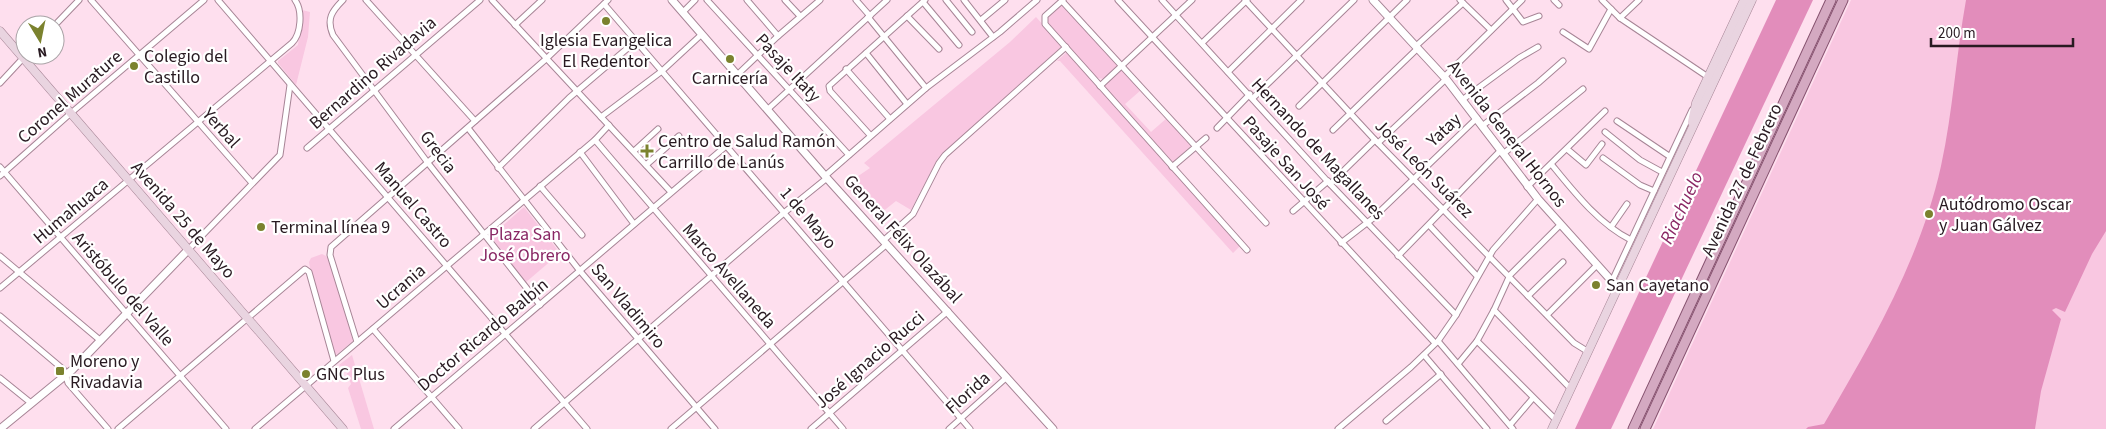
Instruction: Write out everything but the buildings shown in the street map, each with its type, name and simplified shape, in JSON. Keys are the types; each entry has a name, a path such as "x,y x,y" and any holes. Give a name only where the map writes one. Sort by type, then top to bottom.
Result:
{"main road":[{"path":"1690,132 1694,106 1744,0"},
{"path":"1552,429 1615,284 1690,132 1752,0"},
{"name":"Avenida 27 de Febrero","path":"1633,429 1831,0"},
{"name":"Avenida 27 de Febrero","path":"1644,429 1843,0"},
{"name":"Avenida 25 de Mayo","path":"0,31 15,47"},
{"name":"Avenida 25 de Mayo","path":"32,65 343,429"}],"street":[{"path":"65,15 79,0"},
{"name":"Yerbal","path":"91,0 252,183"},
{"name":"Coronel Murature","path":"1,172 204,0"},
{"name":"Manuel Castro","path":"218,0 587,429"},
{"name":"Humahuaca","path":"0,288 198,123 296,38 300,10 295,0"},
{"name":"Grecia","path":"343,0 333,9 330,26 333,35 428,163 540,305"},
{"path":"366,0 475,121"},
{"name":"Bernardino Rivadavia","path":"307,148 480,0"},
{"path":"492,0 670,192"},
{"path":"515,25 542,0"},
{"name":"1 de Mayo","path":"598,0 605,3 970,429"},
{"name":"General Félix Olazábal","path":"672,0 826,177 1054,429"},
{"path":"683,12 695,0"},
{"name":"Pasaje Itaty","path":"708,0 848,155"},
{"path":"746,0 778,36"},
{"path":"785,0 800,16"},
{"path":"737,76 819,0"},
{"path":"856,0 926,88"},
{"path":"767,110 887,0"},
{"path":"946,0 972,32"},
{"path":"965,0 993,37"},
{"path":"980,20 1004,0"},
{"path":"534,429 826,177 870,135 926,88 993,37 1036,0"},
{"path":"1247,250 1066,47 1044,21 1045,16 1063,0 1266,223"},
{"name":"Pasaje San José","path":"1118,0 1154,37 1341,244 1458,364 1511,427"},
{"name":"Hernando de Magallanes","path":"1162,0 1398,256 1456,315"},
{"path":"1100,86 1192,0"},
{"path":"1202,43 1246,0"},
{"name":"José León Suárez","path":"1246,0 1377,142 1576,344 1587,351"},
{"path":"1228,72 1301,0"},
{"path":"1217,128 1354,0"},
{"name":"Avenida General Hornos","path":"1373,0 1445,78 1527,187 1615,284"},
{"path":"1299,106 1407,0"},
{"path":"1506,0 1523,22 1539,16"},
{"path":"1293,211 1377,142 1445,78 1522,0"},
{"path":"1554,0 1559,5"},
{"path":"1602,0 1620,18 1708,77"},
{"path":"1620,18 1639,0"},
{"path":"870,135 828,88 846,69 924,1 959,46"},
{"path":"1333,130 1461,2 1492,30"},
{"path":"357,342 330,255 331,247 546,59 605,3"},
{"path":"1563,32 1589,49 1611,9"},
{"path":"907,16 939,49"},
{"path":"600,116 662,70 702,34"},
{"path":"498,168 576,92 636,41"},
{"path":"671,429 844,281 885,242 913,214 945,155 1066,47"},
{"path":"1462,100 1519,58 1538,47"},
{"path":"866,53 907,104"},
{"path":"1482,126 1564,61"},
{"path":"0,83 17,65"},
{"path":"846,69 890,119"},
{"path":"0,429 66,376 281,152 290,85"},
{"path":"1398,256 1502,152 1583,89"},
{"path":"1615,284 1631,240 1694,106"},
{"path":"1527,187 1552,165 1605,111"},
{"name":"Yatay","path":"1341,244 1368,222 1476,118"},
{"path":"1617,121 1670,156"},
{"name":"Ucrania","path":"255,429 595,140 609,125"},
{"name":"San Vladimiro","path":"468,128 580,271 714,429"},
{"path":"634,151 658,129"},
{"path":"1605,132 1640,160 1662,172"},
{"path":"646,165 679,136"},
{"path":"1172,167 1206,138"},
{"name":"Marco Avellaneda","path":"595,140 844,429"},
{"path":"1567,149 1586,165 1602,144"},
{"name":"Doctor Ricardo Balbín","path":"394,429 726,146"},
{"path":"580,152 634,224"},
{"path":"1603,158 1640,185 1654,191"},
{"path":"1552,165 1575,193 1611,227 1631,240"},
{"name":"Aristóbulo del Valle","path":"1,172 226,429"},
{"path":"540,186 582,234"},
{"path":"1338,429 1424,355 1436,342 1456,315 1493,250 1538,200"},
{"path":"1611,227 1626,204"},
{"path":"1429,225 1477,276"},
{"path":"1458,364 1477,341 1509,277 1560,225"},
{"path":"0,256 101,341"},
{"path":"1528,296 1563,262"},
{"path":"1547,315 1597,265"},
{"path":"118,429 305,269 308,270 334,361"},
{"path":"1494,310 1570,388"},
{"name":"José Ignacio Rucci","path":"811,429 902,349 948,312"},
{"path":"0,316 64,370 71,388 108,429"},
{"path":"373,329 459,429"},
{"path":"1477,341 1556,420"},
{"path":"1424,355 1487,429"},
{"path":"1386,421 1441,374"},
{"name":"Florida","path":"948,429 1007,377"},
{"path":"0,378 31,403"},
{"path":"1511,427 1533,398"}],"green space":[{"name":"Autódromo Oscar y Juan Gálvez","path":"1851,0 2106,0 2106,429 1653,429"},
{"path":"1062,4 1119,66 1104,79 1097,78 1047,23 1047,18"},
{"path":"302,10 310,12 308,37 296,85 278,61 298,45"},
{"path":"1036,17 1062,46 938,158 911,210 896,201 876,217 845,185 870,168 864,163 1010,42"},
{"path":"1067,52 1240,246 1233,253 1060,61 1057,61"},
{"path":"1122,69 1141,90 1125,104 1151,132 1167,118 1192,145 1173,162 1104,86"},
{"name":"Plaza San José Obrero","path":"524,207 560,253 525,283 491,236"},
{"path":"322,254 330,261 353,341 336,355 332,352 309,262 311,258"},
{"path":"352,355 374,429 361,429 348,388 351,384 345,368 339,365"}],"water":[{"name":"Riachuelo","path":"1776,0 1813,0 1611,429 1575,429"},
{"path":"1966,0 2106,0 2106,231 2092,254 2065,312 2056,308 2052,310 2061,319 2041,391 2035,429 1806,429 1824,424 1893,300 1921,234 1941,166 1952,104"}],"place":[{"name":"Iglesia Evangelica El Redentor","path":"606,21"},
{"name":"Carnicería","path":"730,59"},
{"name":"Colegio del Castillo","path":"134,66"},
{"name":"Centro de Salud Ramón Carrillo de Lanús","path":"647,151"},
{"name":"Autódromo Oscar y Juan Gálvez","path":"1929,214"},
{"name":"Terminal línea 9","path":"261,227"},
{"name":"San Cayetano","path":"1596,285"},
{"name":"Moreno y Rivadavia","path":"60,371"},
{"name":"GNC Plus","path":"306,374"}]}
